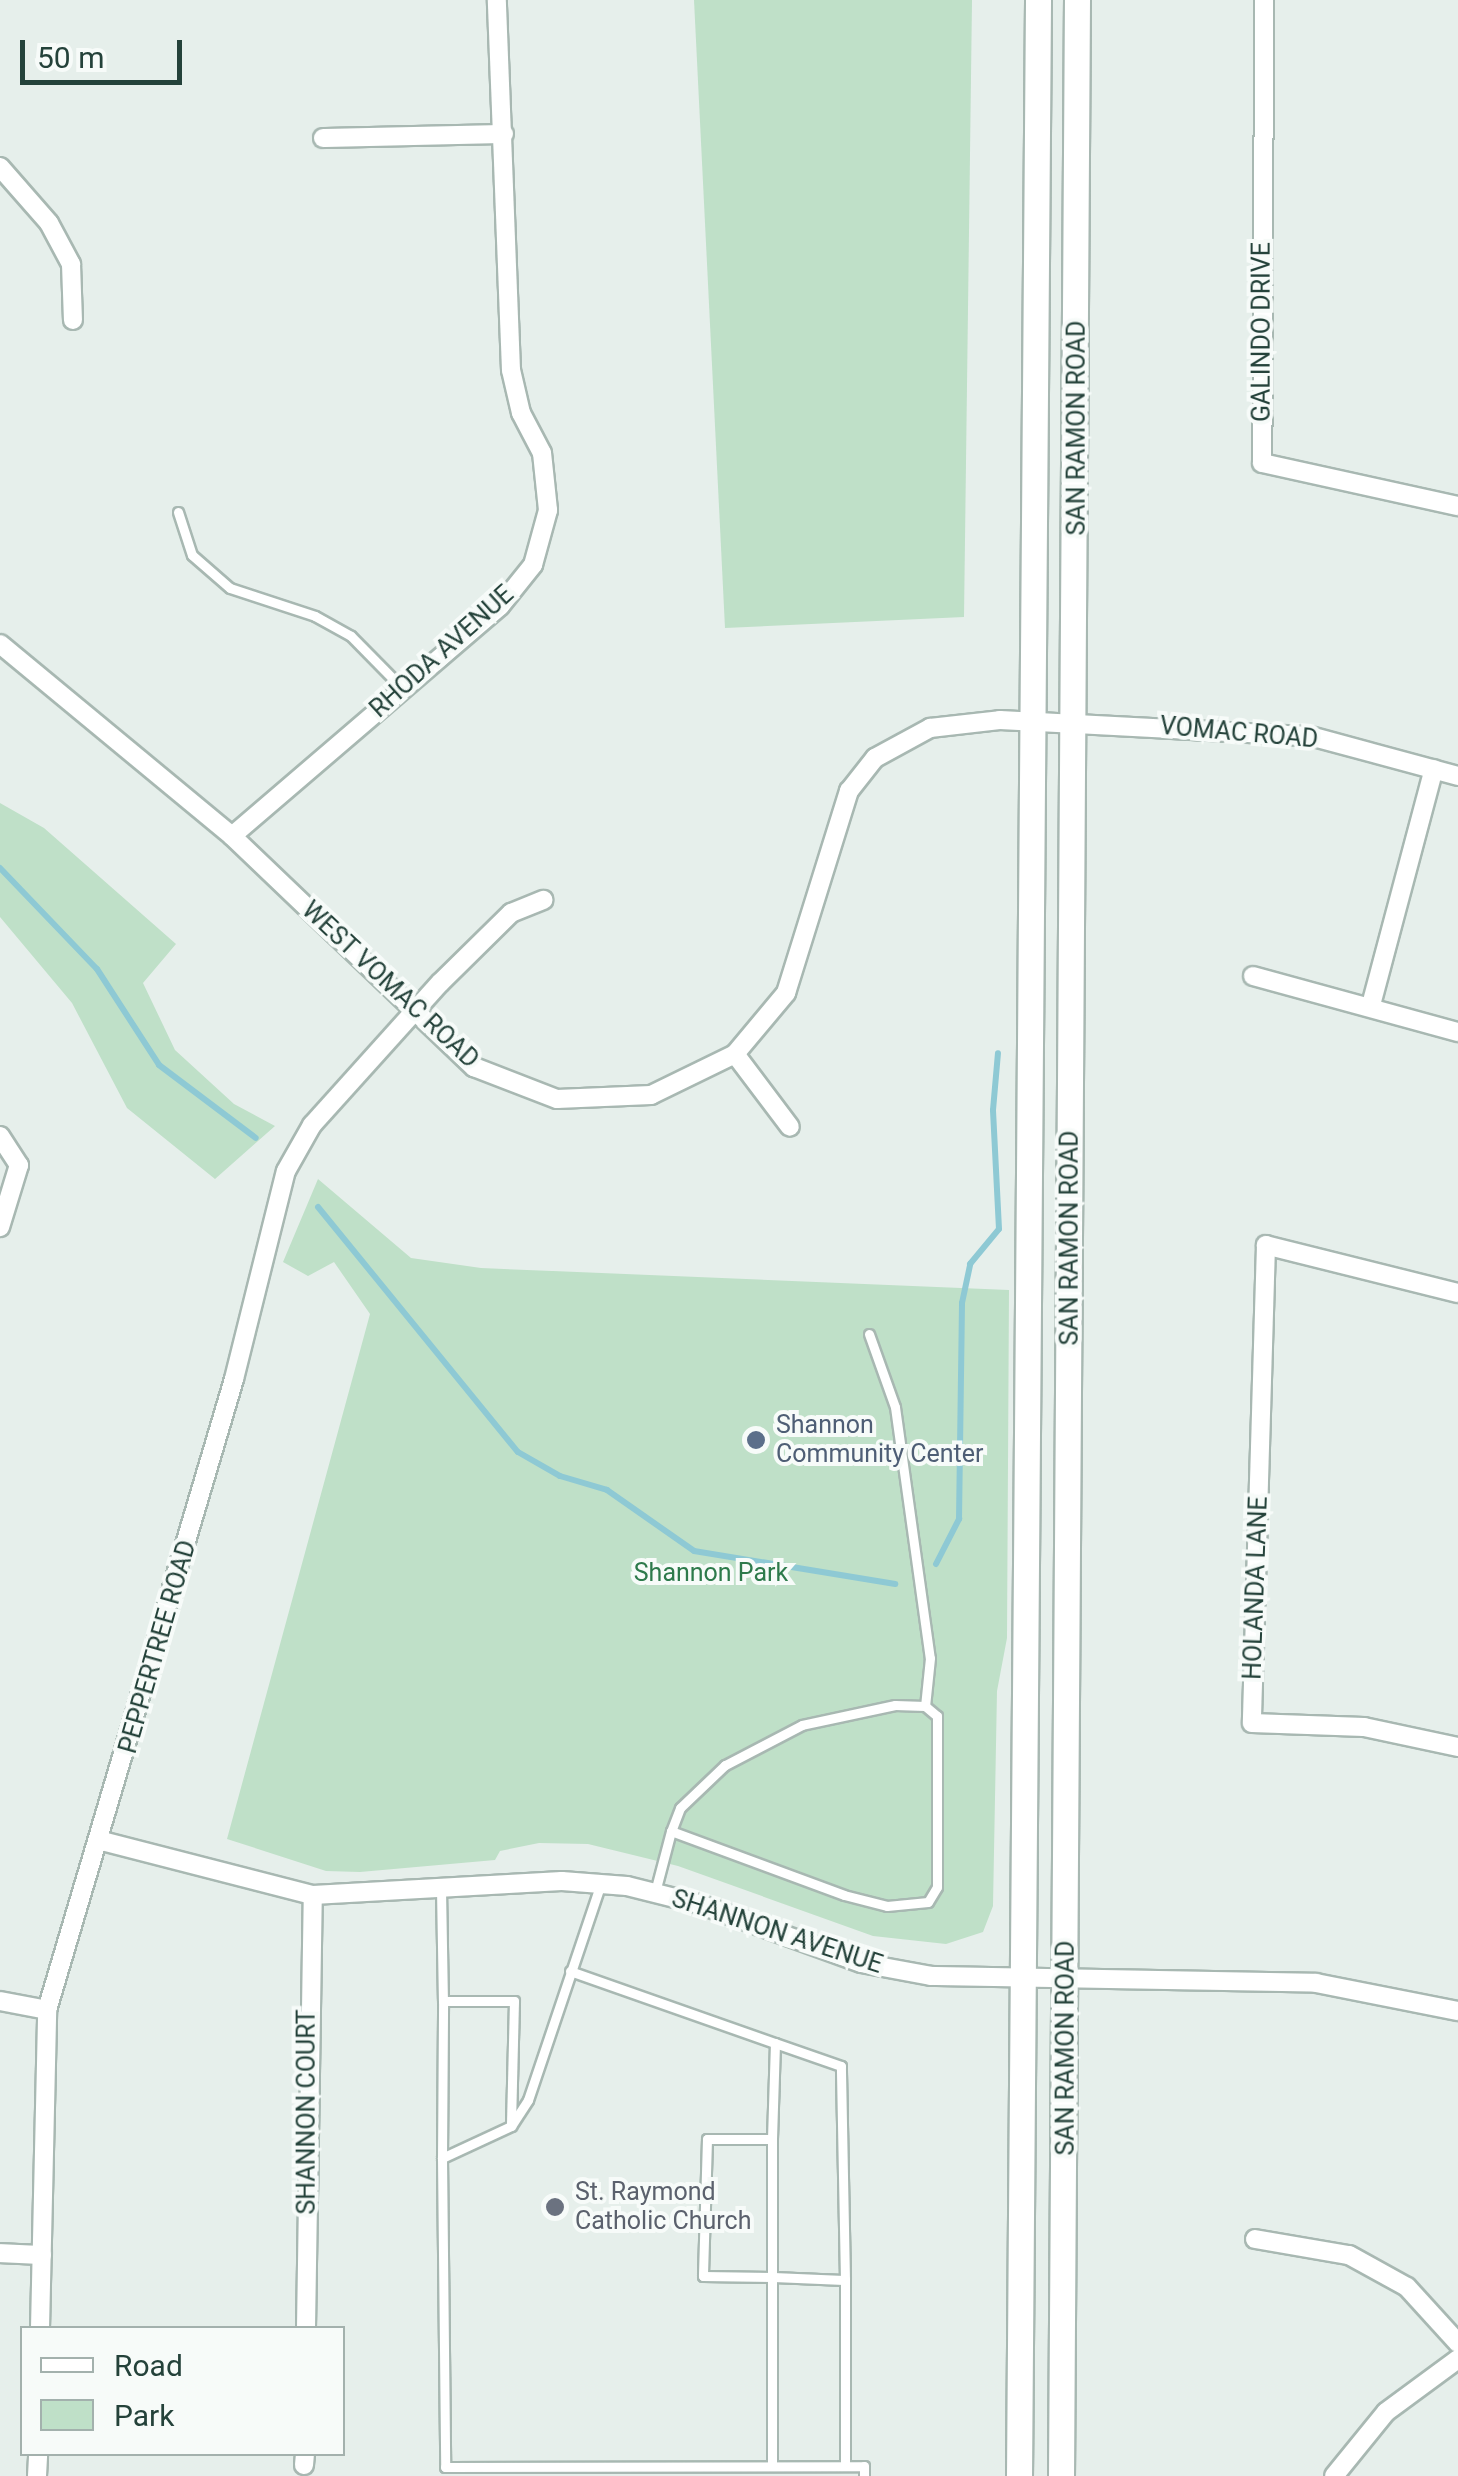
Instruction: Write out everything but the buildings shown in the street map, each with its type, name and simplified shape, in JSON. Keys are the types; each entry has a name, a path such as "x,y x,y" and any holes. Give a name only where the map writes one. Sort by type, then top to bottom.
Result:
{"main road":[{"name":"SAN RAMON ROAD","path":"1018,2476 1038,0"},
{"name":"SAN RAMON ROAD","path":"1061,2476 1078,0"}],"street":[{"name":"RHODA AVENUE","path":"232,836 403,689 533,565 548,510 542,453 521,413 511,370 497,0"},
{"name":"GALINDO DRIVE","path":"1264,0 1262,463 1458,506"},
{"path":"323,138 504,134"},
{"path":"0,167 49,223 71,264 73,320"},
{"name":"WEST VOMAC ROAD","path":"0,644 232,836 474,1067 557,1100 651,1095 735,1054 786,993 806,946 849,792 875,758 930,728 1076,722"},
{"name":"VOMAC ROAD","path":"1076,722 1310,736 1458,776"},
{"path":"1371,1005 1434,769"},
{"name":"PEPPERTREE ROAD","path":"40,2326 48,2010 102,1841 286,1171 312,1125 414,1012 511,913 543,900"},
{"path":"1252,976 1371,1005 1458,1032"},
{"path":"735,1054 790,1127"},
{"path":"0,1136 18,1164 0,1227"},
{"name":"HOLANDA LANE","path":"1458,1293 1266,1245 1252,1724 1364,1726 1458,1746"},
{"name":"SHANNON AVENUE","path":"102,1841 314,1895 600,1883 655,1892 894,1971 1067,1981 1316,1983 1458,2011"},
{"name":"SHANNON COURT","path":"306,2326 314,1895"},
{"path":"0,2001 48,2010"},
{"path":"1255,2239 1350,2255 1407,2287 1458,2343"},
{"path":"0,2253 42,2255"},
{"path":"1334,2476 1386,2412 1458,2358"}],"lane":[{"path":"178,512 192,556 230,588 315,616 351,636 403,689"},
{"path":"868,1334 895,1408 930,1658 925,1706"},
{"path":"655,1892 671,1830 699,1786 802,1725 866,1708 925,1706 937,1716 937,1887 928,1902 887,1906 844,1895 671,1830"},
{"path":"442,2158 511,2126 528,2100 600,1883"},
{"path":"441,1889 445,2467 864,2466 864,2476"},
{"path":"570,1971 841,2066 845,2466"},
{"path":"443,2002 514,2001 511,2126"},
{"path":"772,2466 774,2043"},
{"path":"772,2139 707,2139 704,2276 845,2280"}],"green space":[{"path":"694,0 972,0 964,617 725,628"},
{"path":"0,803 44,828 176,944 143,983 175,1050 234,1104 275,1126 215,1179 127,1108 72,1003 0,917"},
{"name":"Shannon Park","path":"318,1179 411,1258 481,1268 1009,1290 1007,1638 997,1691 993,1906 983,1932 946,1944 873,1936 678,1866 588,1844 539,1843 500,1851 495,1860 360,1872 326,1871 227,1839 370,1314 334,1262 308,1276 283,1262"}],"waterway":[{"path":"0,868 97,969 159,1065 256,1138"},
{"path":"936,1564 959,1519 962,1303 970,1264 999,1229 993,1110 998,1053"},
{"path":"318,1207 518,1452 560,1476 607,1490 694,1551 895,1584"}],"place":[{"name":"Shannon Community Center","path":"756,1440"},
{"name":"St. Raymond Catholic Church","path":"555,2207"}]}
